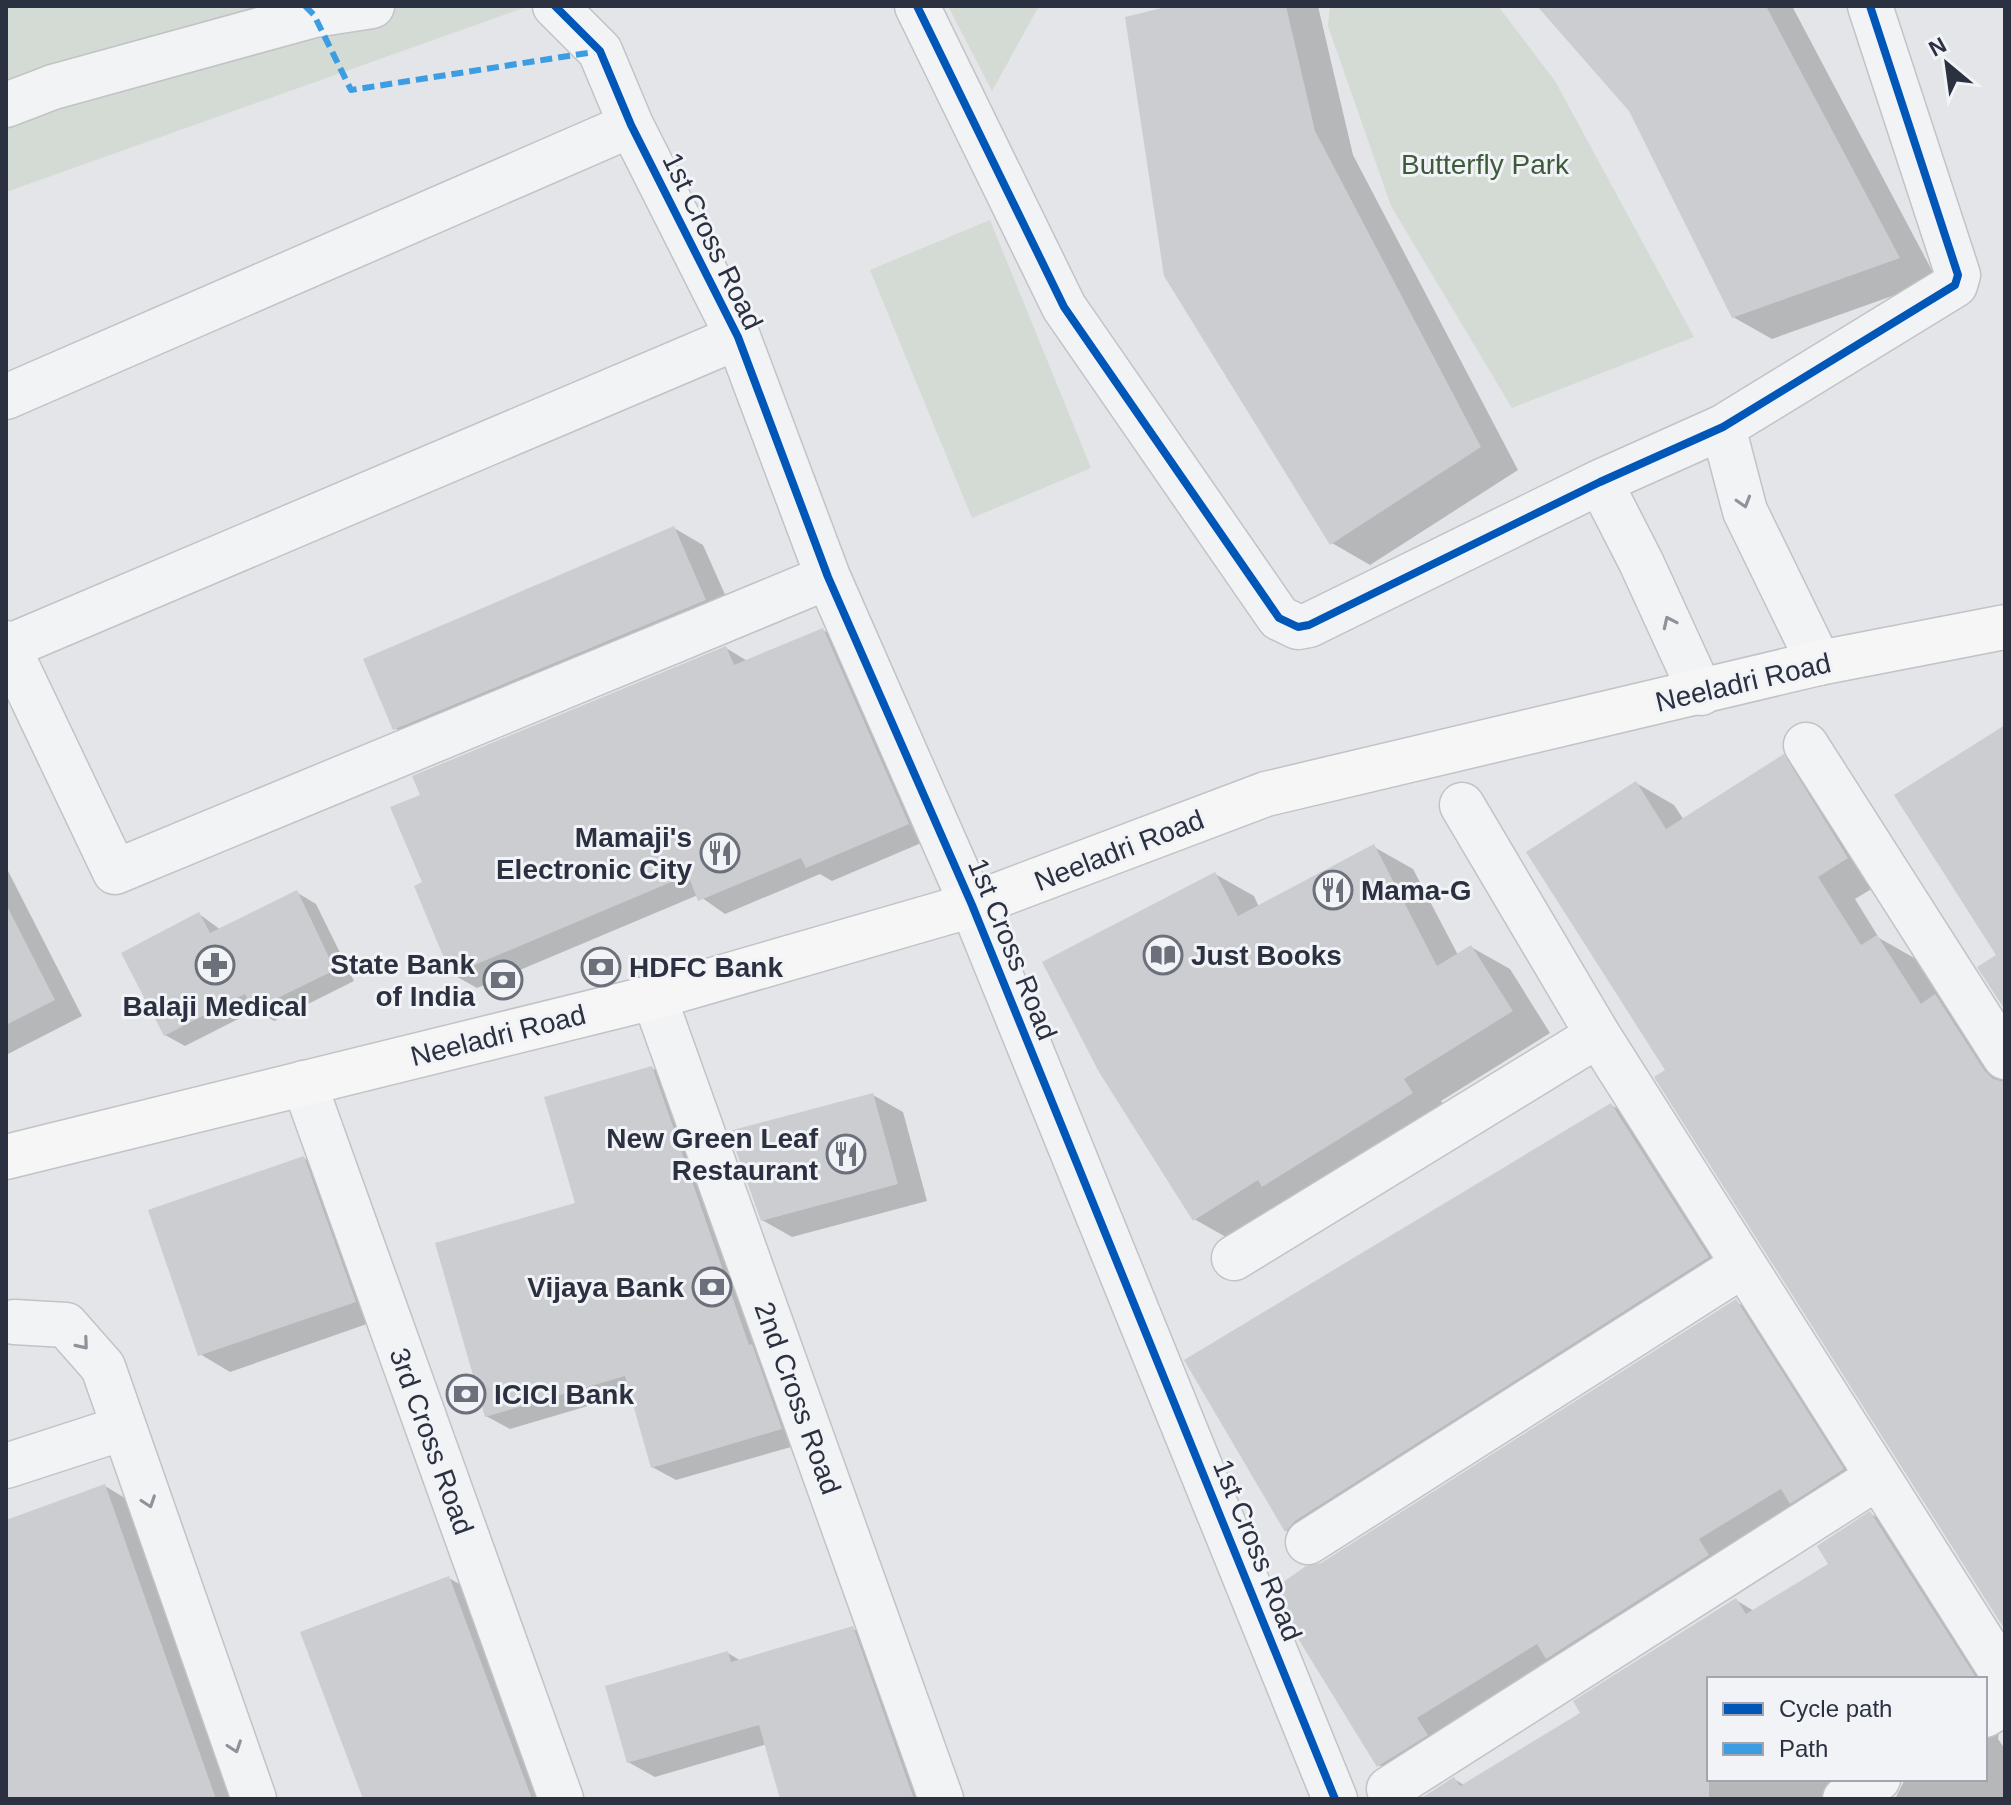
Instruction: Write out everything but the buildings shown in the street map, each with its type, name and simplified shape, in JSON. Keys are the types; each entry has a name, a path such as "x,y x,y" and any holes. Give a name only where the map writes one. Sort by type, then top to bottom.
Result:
{"main road":[{"name":"Neeladri Road","path":"6,1157 654,997 972,905 1266,794 1819,663 2005,627"}],"street":[{"path":"6,105 53,87 314,15 372,6"},
{"name":"1st Cross Road","path":"555,6 600,51 631,125 738,337 828,577 972,905 1335,1799"},
{"path":"917,6 1064,307 1286,624 1309,625 1600,482 1723,427 1955,285 1958,275 1870,6"},
{"path":"6,397 631,125"},
{"path":"738,337 7,645 115,872 828,577"},
{"path":"1723,427 1745,511 1819,663"},
{"path":"1600,482 1641,562 1701,693"},
{"path":"1806,745 2005,1057"},
{"path":"1462,805 1598,1035 2005,1677"},
{"name":"2nd Cross Road","path":"654,997 941,1799"},
{"path":"1234,1258 1598,1035"},
{"name":"3rd Cross Road","path":"304,1083 561,1799"},
{"path":"1308,1542 1743,1265"},
{"path":"9,1316 66,1325 103,1367 254,1799"},
{"path":"6,1465 123,1428"},
{"path":"1389,1789 1878,1477"},
{"path":"1987,1714 2005,1703"},
{"path":"1845,1799 1875,1781"}],"green space":[{"path":"6,6 529,6 6,192"},
{"path":"948,6 1039,6 992,91"},
{"name":"Butterfly Park","path":"1330,6 1498,6 1555,81 1694,337 1512,408 1391,206 1328,26"},
{"path":"990,220 1091,468 972,518 870,270"}],"marked path":[{"path":"305,6 314,15 351,90 600,51"}],"cycle path":[{"path":"555,6 600,51 631,125 738,337 828,577 972,905 1335,1799"},
{"path":"917,6 1064,307 1279,618 1298,627 1309,625 1600,482 1723,427 1955,285 1958,275 1870,6"}],"place":[{"name":"Mamaji's Electronic City","path":"720,853"},
{"name":"Mama-G","path":"1333,890"},
{"name":"Just Books","path":"1163,955"},
{"name":"Balaji Medical","path":"215,965"},
{"name":"HDFC Bank","path":"601,967"},
{"name":"State Bank of India","path":"503,980"},
{"name":"New Green Leaf Restaurant","path":"846,1154"},
{"name":"Vijaya Bank","path":"712,1287"},
{"name":"ICICI Bank","path":"466,1394"}]}
